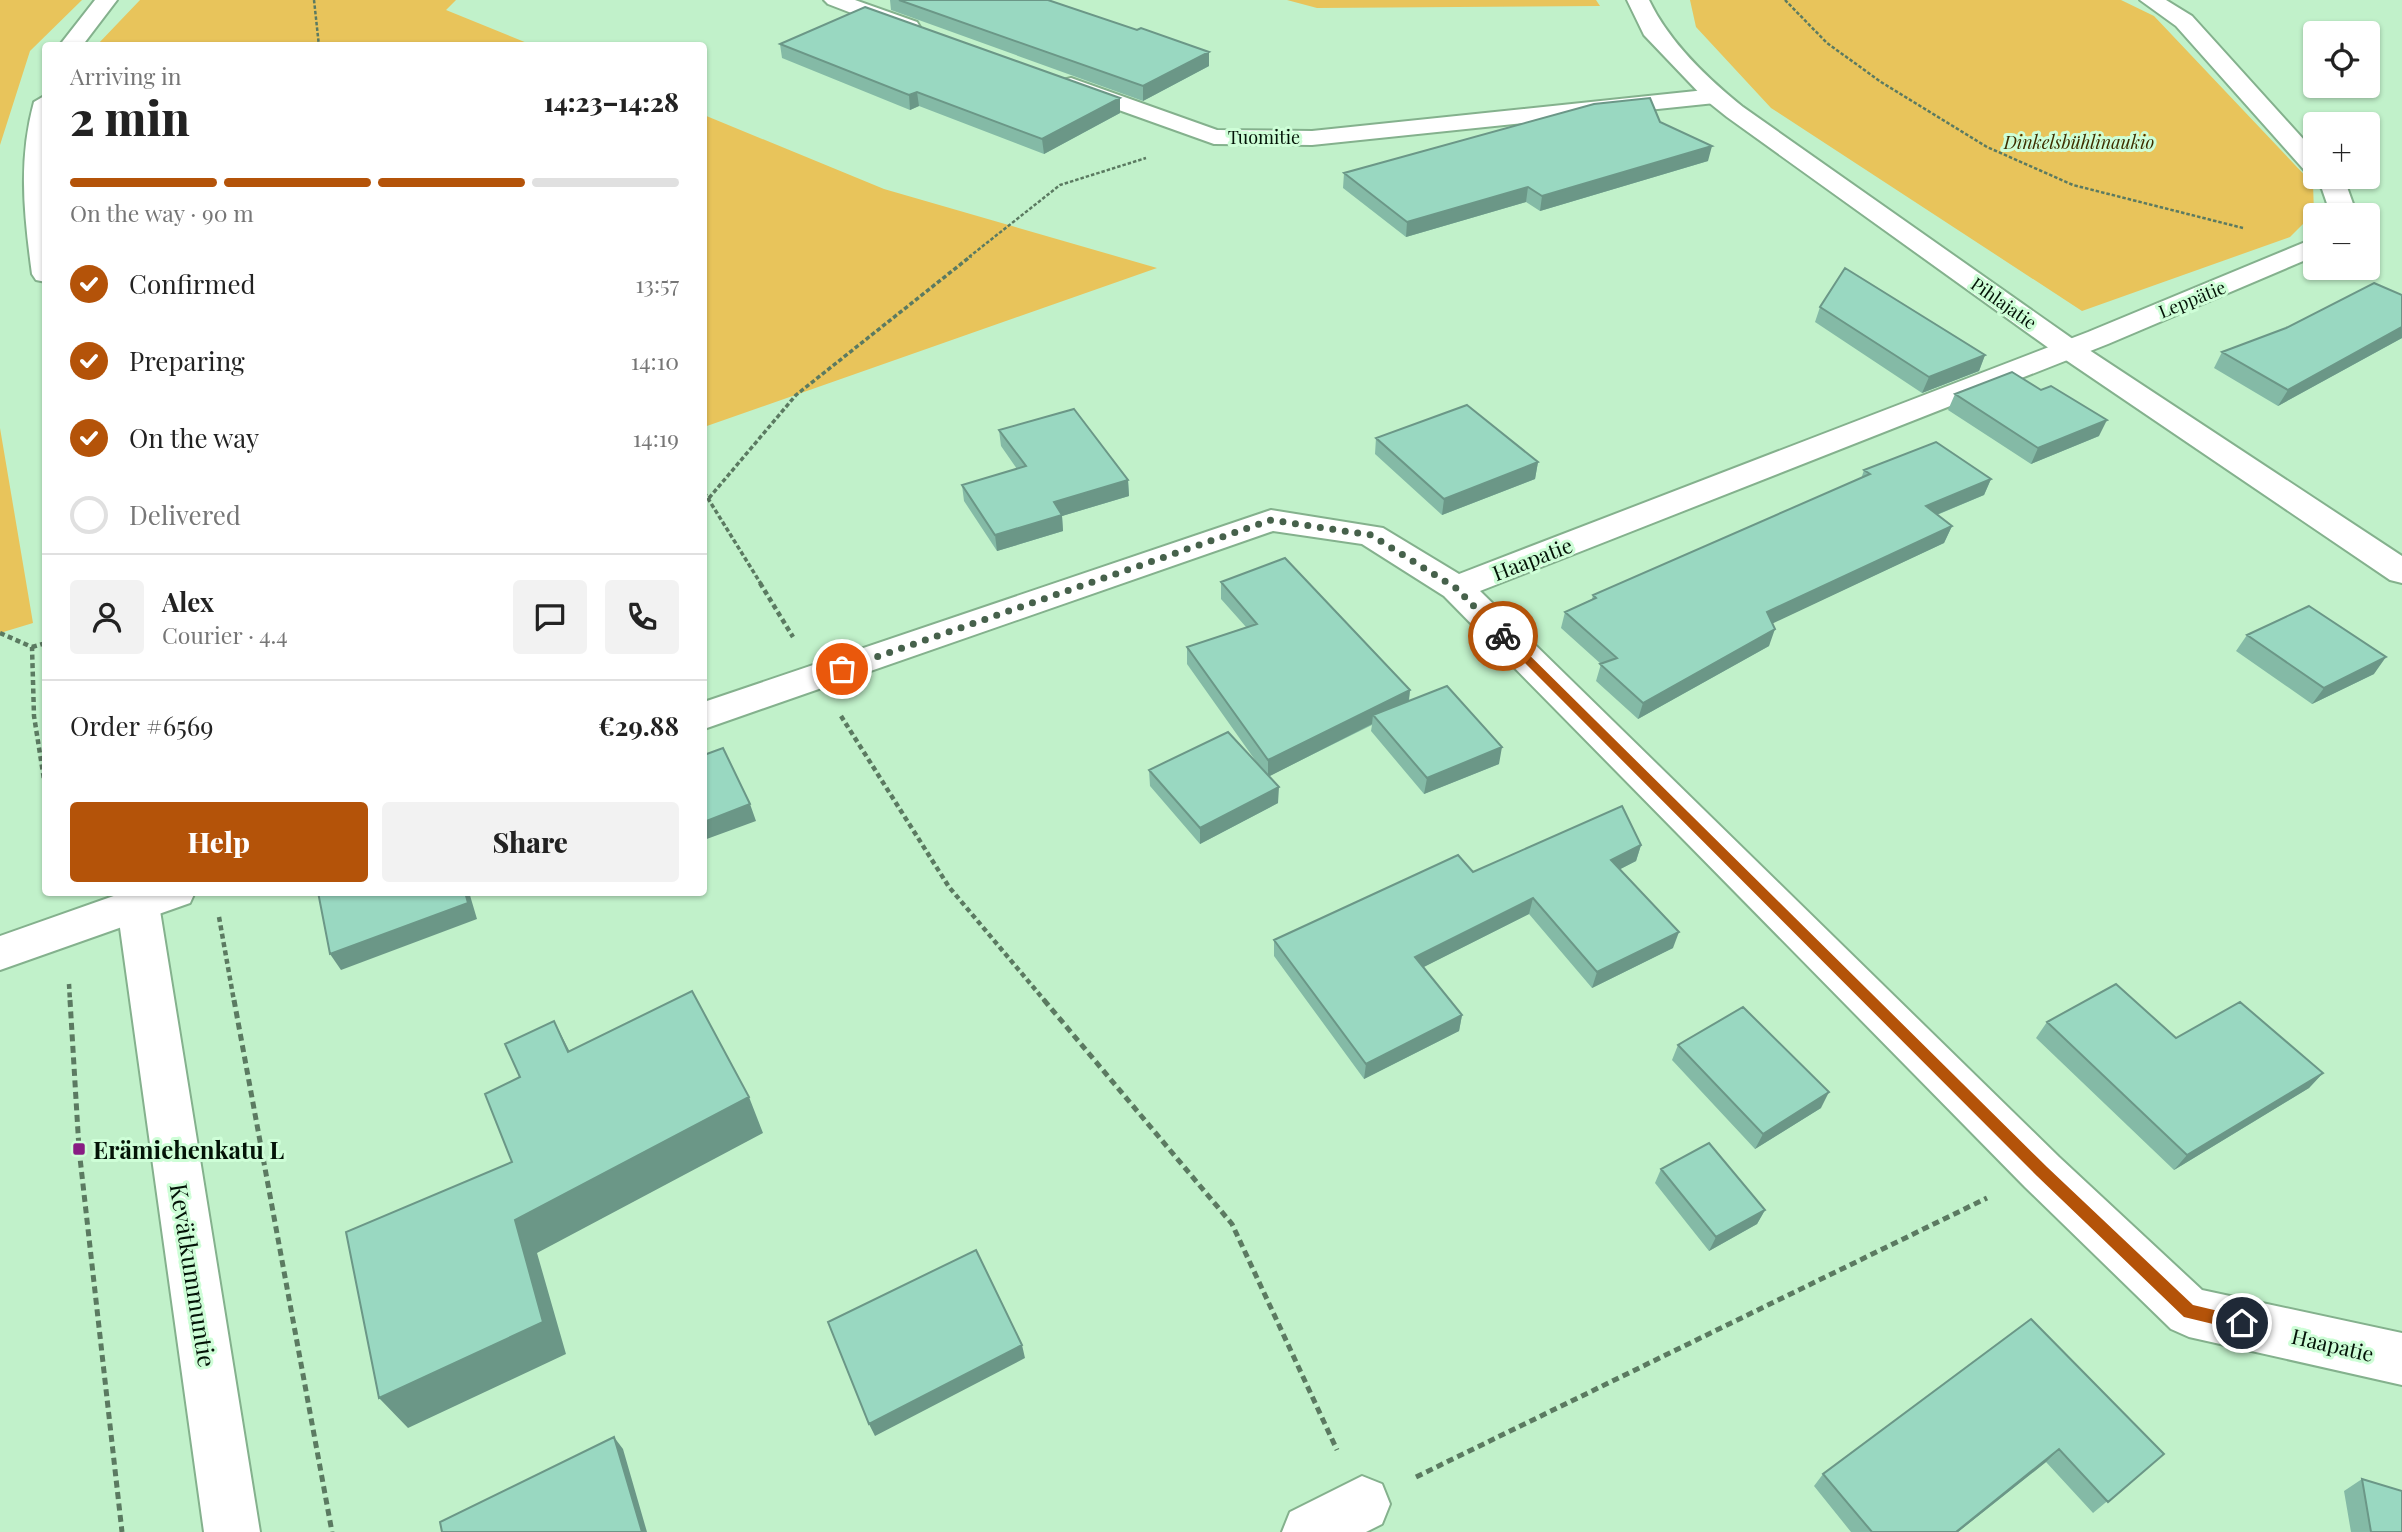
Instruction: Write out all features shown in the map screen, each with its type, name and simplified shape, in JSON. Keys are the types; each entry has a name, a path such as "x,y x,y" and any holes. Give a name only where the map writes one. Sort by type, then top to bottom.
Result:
{"street":[{"path":"74,42 106,0"},
{"path":"835,0 927,33"},
{"name":"Pihlajatie","path":"1638,0 1651,30 1715,96 2067,348 2402,572"},
{"path":"2151,0 2185,21 2303,154"},
{"name":"Tuomitie","path":"1044,75 1214,137 1312,138 1715,96"},
{"path":"42,114 38,126 35,201 42,247"},
{"name":"Leppätie","path":"2067,348 2303,251"},
{"name":"Haapatie","path":"2067,348 1456,588 2042,1171 2189,1311 2402,1359"},
{"path":"707,715 1271,520 1371,535 1456,588"},
{"path":"0,953 150,896"},
{"name":"Kevätkummuntie","path":"150,896 232,1532"},
{"path":"1310,1532 1362,1504"}],"path":[{"path":"314,0 319,42"},
{"path":"1785,0 1827,43 1881,82 1987,147 2073,185 2162,210 2247,229"},
{"path":"709,498 796,394 1060,185 1214,137"},
{"path":"707,496 817,678 949,887 1232,1224 1362,1504 2042,1171"},
{"path":"0,633 32,648 42,644"},
{"path":"32,648 34,716 42,767"},
{"path":"217,906 332,1532"},
{"path":"65,930 79,1149 122,1532"}],"green space":[{"path":"0,0 82,0 30,51 0,145"},
{"path":"140,0 456,0 446,10 525,42 100,42"},
{"path":"1287,0 1596,0 1600,6 1317,8"},
{"name":"Dinkelsbühlinaukio","path":"1690,0 2121,0 2154,16 2303,173 2303,189 2313,189 2314,203 2303,203 2303,224 2290,237 2082,311 1771,108 1696,27"},
{"path":"707,116 884,189 1157,268 707,426"},
{"path":"0,428 33,623 0,633"}],"building":[{"path":"899,0 1048,0 1209,52 1143,86"},
{"path":"865,7 1120,98 1042,139 917,92 909,95 780,44"},
{"path":"1650,98 1660,122 1712,146 1542,196 1528,187 1407,222 1344,173 1594,104"},
{"path":"1845,268 1985,355 1929,377 1820,307"},
{"path":"2374,283 2402,295 2402,327 2288,390 2222,352 2286,328"},
{"path":"2012,372 2041,390 2051,386 2107,420 2038,448 1955,394"},
{"path":"1467,405 1538,462 1444,499 1376,438"},
{"path":"1074,409 1128,480 1054,502 1062,515 995,535 962,485 1026,466 999,430"},
{"path":"1936,442 1991,479 1926,506 1952,526 1767,612 1775,629 1643,703 1600,664 1617,658 1565,612 1596,598 1593,595 1870,474 1864,470"},
{"path":"1285,558 1410,690 1268,760 1187,647 1257,624 1221,582"},
{"path":"2309,606 2386,657 2324,688 2247,635"},
{"path":"1447,686 1502,747 1427,778 1373,715"},
{"path":"1228,732 1279,787 1200,828 1149,770"},
{"path":"723,748 750,804 707,821 707,754"},
{"path":"1622,806 1641,845 1611,860 1679,932 1597,972 1533,898 1415,957 1462,1015 1366,1064 1274,940 1458,855 1473,872"},
{"path":"319,896 466,896 468,903 330,954"},
{"path":"2116,984 2176,1038 2240,1002 2323,1073 2187,1155 2047,1022"},
{"path":"692,991 749,1097 515,1220 543,1322 379,1398 346,1232 512,1162 485,1094 520,1077 505,1044 554,1021 568,1052"},
{"path":"1743,1007 1829,1092 1763,1134 1678,1045"},
{"path":"1709,1143 1765,1210 1716,1237 1661,1169"},
{"path":"976,1250 1022,1345 869,1424 828,1322"},
{"path":"2031,1319 2164,1454 2108,1502 2059,1449 1956,1532 1872,1532 1823,1474"},
{"path":"614,1437 642,1532 442,1532 440,1522"},
{"path":"2362,1479 2402,1491 2402,1532 2371,1532"}],"way so far":[{"path":"842,669 1271,520 1371,535 1456,588 1503,636"}],"place":[{"name":"Erämiehenkatu L","path":"79,1149"}],"route":[{"path":"1503,636 2042,1171 2189,1311 2242,1323"}]}
